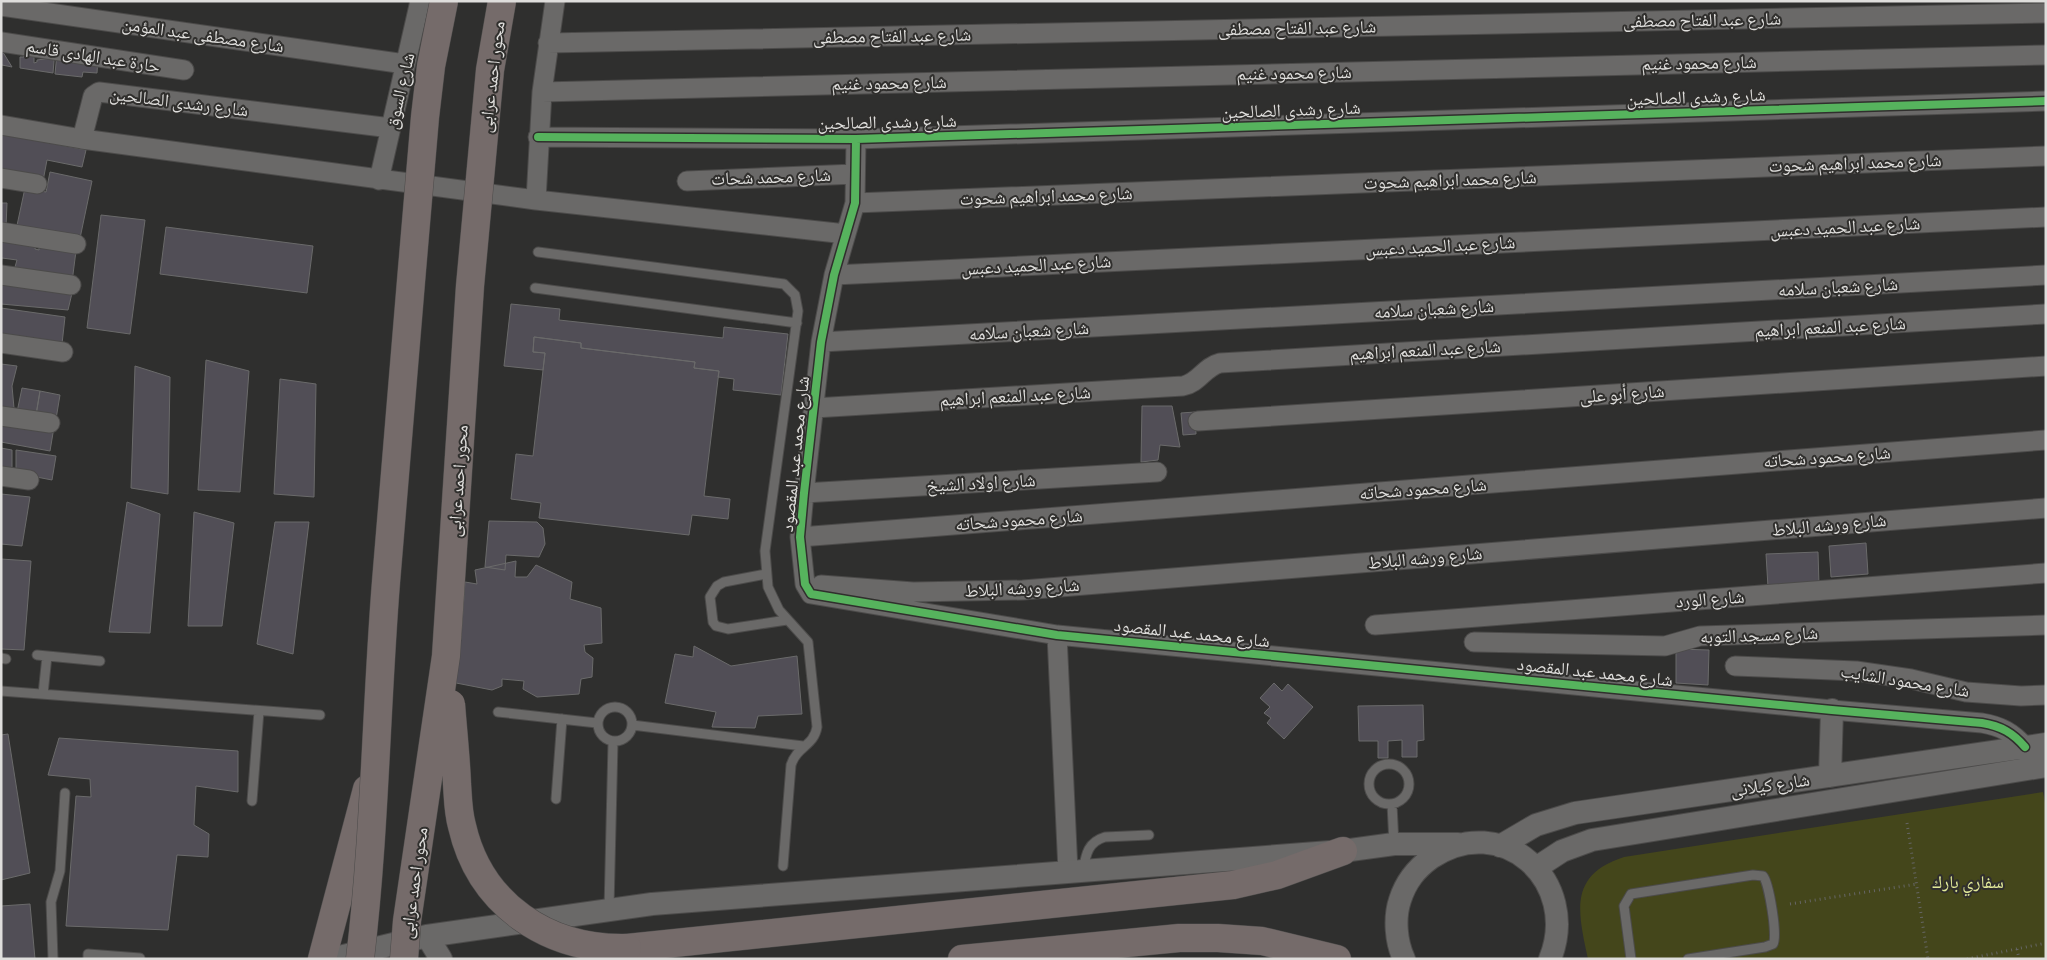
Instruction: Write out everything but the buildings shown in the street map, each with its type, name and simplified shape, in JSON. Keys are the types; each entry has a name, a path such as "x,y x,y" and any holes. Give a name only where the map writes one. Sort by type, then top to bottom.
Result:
{"highway":[{"path":"360,959 365,920 377,754 386,584 425,117 444,1"},
{"name":"محور احمد عرابى","path":"404,959 407,921 446,656 470,286 490,70 502,1"},
{"path":"446,656 458,805 467,845 475,864 499,897 530,924 567,941 586,946 607,949 649,947 1232,885 1277,876 1343,850"},
{"path":"322,959 377,754"},
{"path":"962,959 1189,938 1218,938 1262,942 1337,959"}],"street":[{"name":"شارع السوق","path":"379,180 420,1"},
{"path":"536,200 542,92 555,1"},
{"name":"شارع مصطفى عبد المؤمن","path":"1,6 406,64"},
{"name":"شارع عبد الفتاح مصطفى","path":"548,43 2046,13"},
{"name":"حارة عبد الهادى قاسم","path":"1,42 184,70"},
{"name":"شارع محمود غنيم","path":"542,92 2046,54"},
{"name":"شارع رشدى الصالحين","path":"82,139 93,96 99,92 391,128"},
{"name":"شارع رشدى الصالحين","path":"538,137 856,139 2046,101"},
{"path":"1,126 379,180 536,200 846,234"},
{"name":"شارع محمد عبد المقصود","path":"856,139 855,203 834,274 821,342 800,537 804,584 808,591 815,595 1057,635 1995,725 2035,745"},
{"name":"شارع محمد ابراهيم شحوت","path":"855,203 2046,156"},
{"name":"شارع محمد شحات","path":"687,181 855,174"},
{"path":"1,178 37,184"},
{"name":"شارع عبد الحميد دعبس","path":"834,274 2046,217"},
{"path":"1,232 76,244"},
{"name":"شارع شعبان سلامه","path":"821,342 2046,275"},
{"path":"1,276 71,285"},
{"name":"شارع عبد المنعم ابراهيم","path":"814,408 1184,386 1194,382 1206,368 1220,362 2046,314"},
{"path":"1,343 63,352"},
{"name":"شارع أبو على","path":"1198,421 2046,366"},
{"path":"1,416 50,424"},
{"name":"شارع محمود شحاته","path":"800,537 2046,440"},
{"name":"شارع اولاد الشيخ","path":"804,494 1157,472"},
{"path":"1,476 29,480"},
{"name":"شارع ورشه البلاط","path":"804,584 913,592 1022,590 2046,508"},
{"name":"شارع الورد","path":"1374,625 2046,573"},
{"name":"شارع مسجد التوبه","path":"1474,642 1665,646 1700,636 2046,625"},
{"path":"1057,635 1076,871"},
{"name":"شارع محمود الشايب","path":"1735,666 1856,671 1911,679 1966,692 2021,696 2046,695"},
{"path":"1830,776 1832,710"},
{"name":"شارع كيلانى","path":"1500,846 1536,826 1575,813 2035,745"},
{"name":"شارع كيلانى","path":"1536,868 1562,851 1592,840 2046,766"},
{"path":"331,959 427,936 652,904 1343,850 1394,844 1479,843 1500,846 1513,851 1536,868 1546,881 1554,896 1557,913 1556,955"},
{"path":"1404,959 1401,953 1396,921 1403,891 1410,878 1420,866 1444,849 1458,844"},
{"path":"427,936 441,959"}],"lane":[{"path":"538,252 784,284 790,288 798,303 797,323 765,551 766,574 768,587 779,610 808,642 817,727 816,736 811,742 803,746 793,758 791,765 783,866"},
{"path":"535,288 797,323"},
{"path":"766,574 724,582 717,586 710,597 713,622 716,626 728,629 787,620"},
{"path":"37,655 100,661"},
{"path":"43,694 47,656"},
{"path":"1,691 320,715"},
{"path":"616,706 628,713 632,725 626,737 620,741 613,742 601,736 597,723 603,711 616,706"},
{"path":"252,801 259,711"},
{"path":"498,712 597,723"},
{"path":"556,799 562,719"},
{"path":"632,725 803,746"},
{"path":"609,910 613,742"},
{"path":"1386,764 1400,768 1406,774 1408,781 1408,789 1405,796 1392,804 1384,804 1377,800 1369,787 1369,779 1373,772 1378,767 1386,764"},
{"path":"53,959 51,902 60,872 65,793"},
{"path":"1392,804 1394,844"},
{"path":"1076,871 1087,851 1098,839 1149,835"},
{"path":"1631,959 1624,906 1631,894 1744,876 1759,874 1763,876 1767,884 1776,935 1774,944 1765,948 1688,959"},
{"path":"88,959 88,954 140,958"}],"path":[{"path":"1907,823 1928,959"},
{"path":"1790,904 1917,884"},
{"path":"1967,959 2046,943"},
{"path":"2017,949 2019,959"}],"green space":[{"name":"سفاري بارك","path":"2043,792 2046,808 2046,959 1588,959 1580,911 1581,897 1585,885 1593,874 1606,865 1624,857"}],"cycle path":[{"path":"538,137 856,139 2046,101"},
{"path":"856,139 855,203 834,275 821,342 804,493 800,537 805,584 811,594 1057,635 1982,723 2006,731 2025,747"}]}
